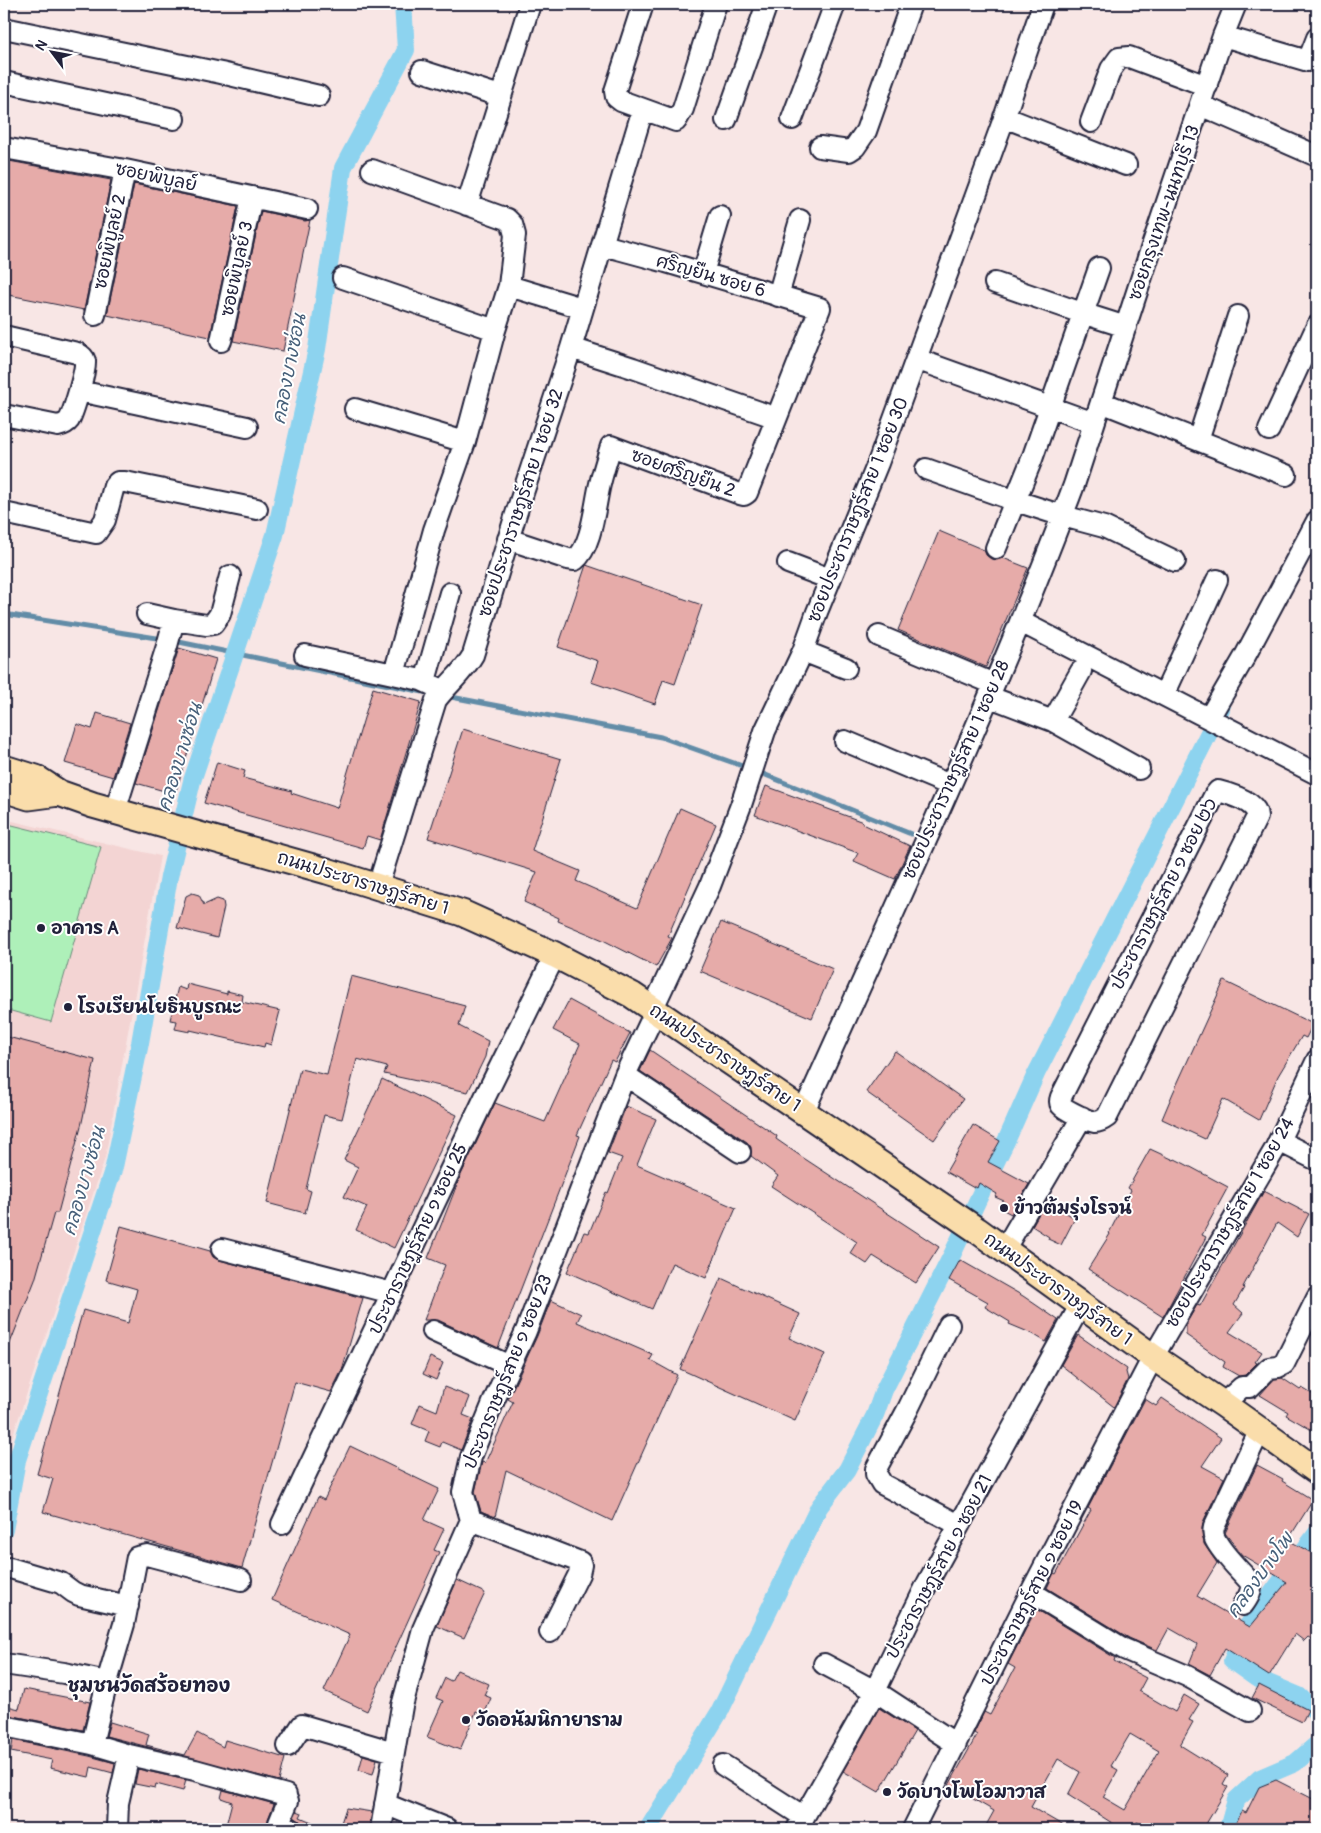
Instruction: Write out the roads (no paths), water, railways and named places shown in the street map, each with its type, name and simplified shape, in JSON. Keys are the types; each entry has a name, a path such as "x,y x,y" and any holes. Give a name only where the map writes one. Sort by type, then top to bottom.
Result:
{"main road":[{"name":"ถนนประชาราษฎร์สาย 1","path":"4,768 36,778 59,793 115,811 378,886 462,913 555,955 632,995 977,1230 1153,1357 1317,1471"},
{"name":"ถนนประชาราษฎร์สาย 1","path":"4,789 29,797 59,793"}],"street":[{"path":"467,205 530,4"},
{"path":"643,4 615,91 616,97 621,101 676,121 683,110 716,4"},
{"path":"726,120 767,4"},
{"path":"792,119 835,4"},
{"path":"820,147 849,152 861,139 866,130 911,4"},
{"name":"ซอยประชาราษฎร์สาย 1 ซอย 30","path":"655,1009 710,886 741,805 765,731 802,651 875,472 1043,4"},
{"name":"ซอยกรุงเทพ-นนทบุรี 13","path":"1094,423 1223,36 1236,4"},
{"path":"4,28 221,73 319,96"},
{"path":"1223,36 1313,63 1317,38"},
{"path":"1091,122 1111,69 1119,58 1129,57 1207,86"},
{"path":"422,71 500,96"},
{"path":"4,82 174,119"},
{"path":"1200,105 1317,156"},
{"name":"ซอยประชาราษฎร์สาย 1 ซอย 32","path":"378,886 437,691 466,667 473,655 508,539 571,348 643,109"},
{"path":"1004,117 1126,165"},
{"name":"ซอยพิบูลย์","path":"4,148 125,170 307,210"},
{"name":"ซอยพิบูลย์ 2","path":"95,315 125,170"},
{"path":"372,170 507,219 512,224 515,235 509,286 495,330 465,442 434,530 394,674"},
{"name":"ซอยพิบูลย์ 3","path":"221,341 252,198"},
{"path":"703,273 720,216"},
{"path":"778,296 800,220"},
{"name":"ศริญยืน ซอย 6","path":"603,245 820,308"},
{"path":"996,548 1016,502 1099,268"},
{"path":"342,278 495,330"},
{"path":"995,283 1082,314 1126,327"},
{"path":"509,286 582,308"},
{"name":"ซอยศริญยืน 2","path":"508,539 575,560 579,556 589,533 611,446 740,494 744,495 747,493 820,308"},
{"path":"1198,440 1238,316"},
{"path":"1269,430 1317,326"},
{"path":"4,336 77,353 84,357 86,363 70,419 66,424 58,426 4,415"},
{"path":"571,348 768,415"},
{"path":"916,359 1094,423"},
{"path":"79,391 247,427"},
{"path":"1101,402 1286,475"},
{"path":"355,409 465,442"},
{"name":"ซอยประชาราษฎร์สาย 1 ซอย 28","path":"804,1111 992,691 1063,516 1094,423"},
{"path":"926,469 1016,502 1104,527 1175,561"},
{"path":"4,513 96,533 106,520 114,486 118,482 257,509"},
{"path":"1215,722 1244,658 1317,521"},
{"path":"788,563 830,580"},
{"path":"147,614 171,632 213,624 220,614 230,576"},
{"path":"1164,695 1217,580"},
{"path":"305,655 394,674 437,691 450,593"},
{"path":"1021,622 1317,774"},
{"path":"115,811 171,632"},
{"path":"879,636 1053,721 1139,769"},
{"path":"802,651 846,668"},
{"path":"1053,721 1081,671"},
{"path":"845,742 950,786"},
{"name":"ประชาราษฎร์สาย ๑ ซอย ๒๖","path":"1218,791 1253,806 1257,812 1257,817 1107,1117 1101,1122 1082,1118 1062,1105 1061,1097 1214,796 1218,791"},
{"name":"ประชาราษฎร์สาย ๑ ซอย 25","path":"282,1524 555,955"},
{"name":"ประชาราษฎร์สาย ๑ ซอย 23","path":"471,1520 463,1492 471,1457 526,1331 625,1075 655,1009"},
{"name":"ซอยประชาราษฎร์สาย 1 ซอย 24","path":"1153,1357 1279,1141 1317,1060"},
{"path":"625,1075 740,1152"},
{"path":"1004,1250 1082,1118"},
{"path":"1279,1141 1317,1160"},
{"path":"222,1249 392,1293"},
{"path":"1223,1404 1242,1387 1250,1387 1269,1368 1284,1364 1317,1298"},
{"name":"ประชาราษฎร์สาย ๑ ซอย 21","path":"800,1823 875,1691 928,1582 1082,1304"},
{"path":"949,1324 908,1409 876,1469 882,1484 959,1525"},
{"path":"433,1331 510,1366"},
{"name":"ประชาราษฎร์สาย ๑ ซอย 19","path":"913,1829 1031,1592 1153,1357"},
{"path":"1243,1605 1250,1595 1251,1583 1221,1547 1213,1532 1260,1430"},
{"path":"381,1829 402,1706 423,1628 471,1520 580,1562 579,1574 550,1632"},
{"path":"92,1744 124,1624 136,1562 140,1556 147,1555 241,1580"},
{"path":"10,1568 61,1583 79,1595 128,1606"},
{"path":"1031,1592 1124,1649 1187,1676 1250,1710"},
{"path":"4,1664 107,1682"},
{"path":"824,1664 875,1691 956,1744"},
{"path":"288,1746 302,1725 394,1752"},
{"path":"4,1726 92,1744 286,1795 285,1800 288,1801 282,1827"},
{"path":"117,1829 118,1803 129,1755"},
{"path":"723,1765 800,1823"},
{"path":"386,1804 447,1829"}],"waterway":[{"name":"คลองบางซ่อน","path":"4,1530 17,1460 114,1167 140,1043 169,877 192,781 275,535 317,349 343,168 406,50 403,4"},
{"path":"4,614 163,639"},
{"path":"174,641 428,693"},
{"path":"446,696 661,737 748,768"},
{"path":"648,1829 720,1711 819,1507 847,1470 875,1415 884,1390 953,1253 1036,1074 1221,709"},
{"path":"756,771 911,834"},
{"name":"คลองบางโพ","path":"1317,1533 1246,1628 1232,1661 1256,1678 1299,1696 1317,1713"},
{"name":"คลองบางโพ","path":"1228,1829 1236,1800 1260,1778 1295,1763 1317,1744"}],"place":[{"name":"อาคาร A","path":"41,928"},
{"name":"โรงเรียนโยธินบูรณะ","path":"68,1007"},
{"name":"ข้าวต้มรุ่งโรจน์","path":"1004,1208"},
{"name":"วัดอนัมนิกายาราม","path":"466,1720"},
{"name":"วัดบางโพโอมาวาส","path":"887,1792"}],"district":[{"name":"ชุมชนวัดสร้อยทอง","path":"149,1686"}]}
